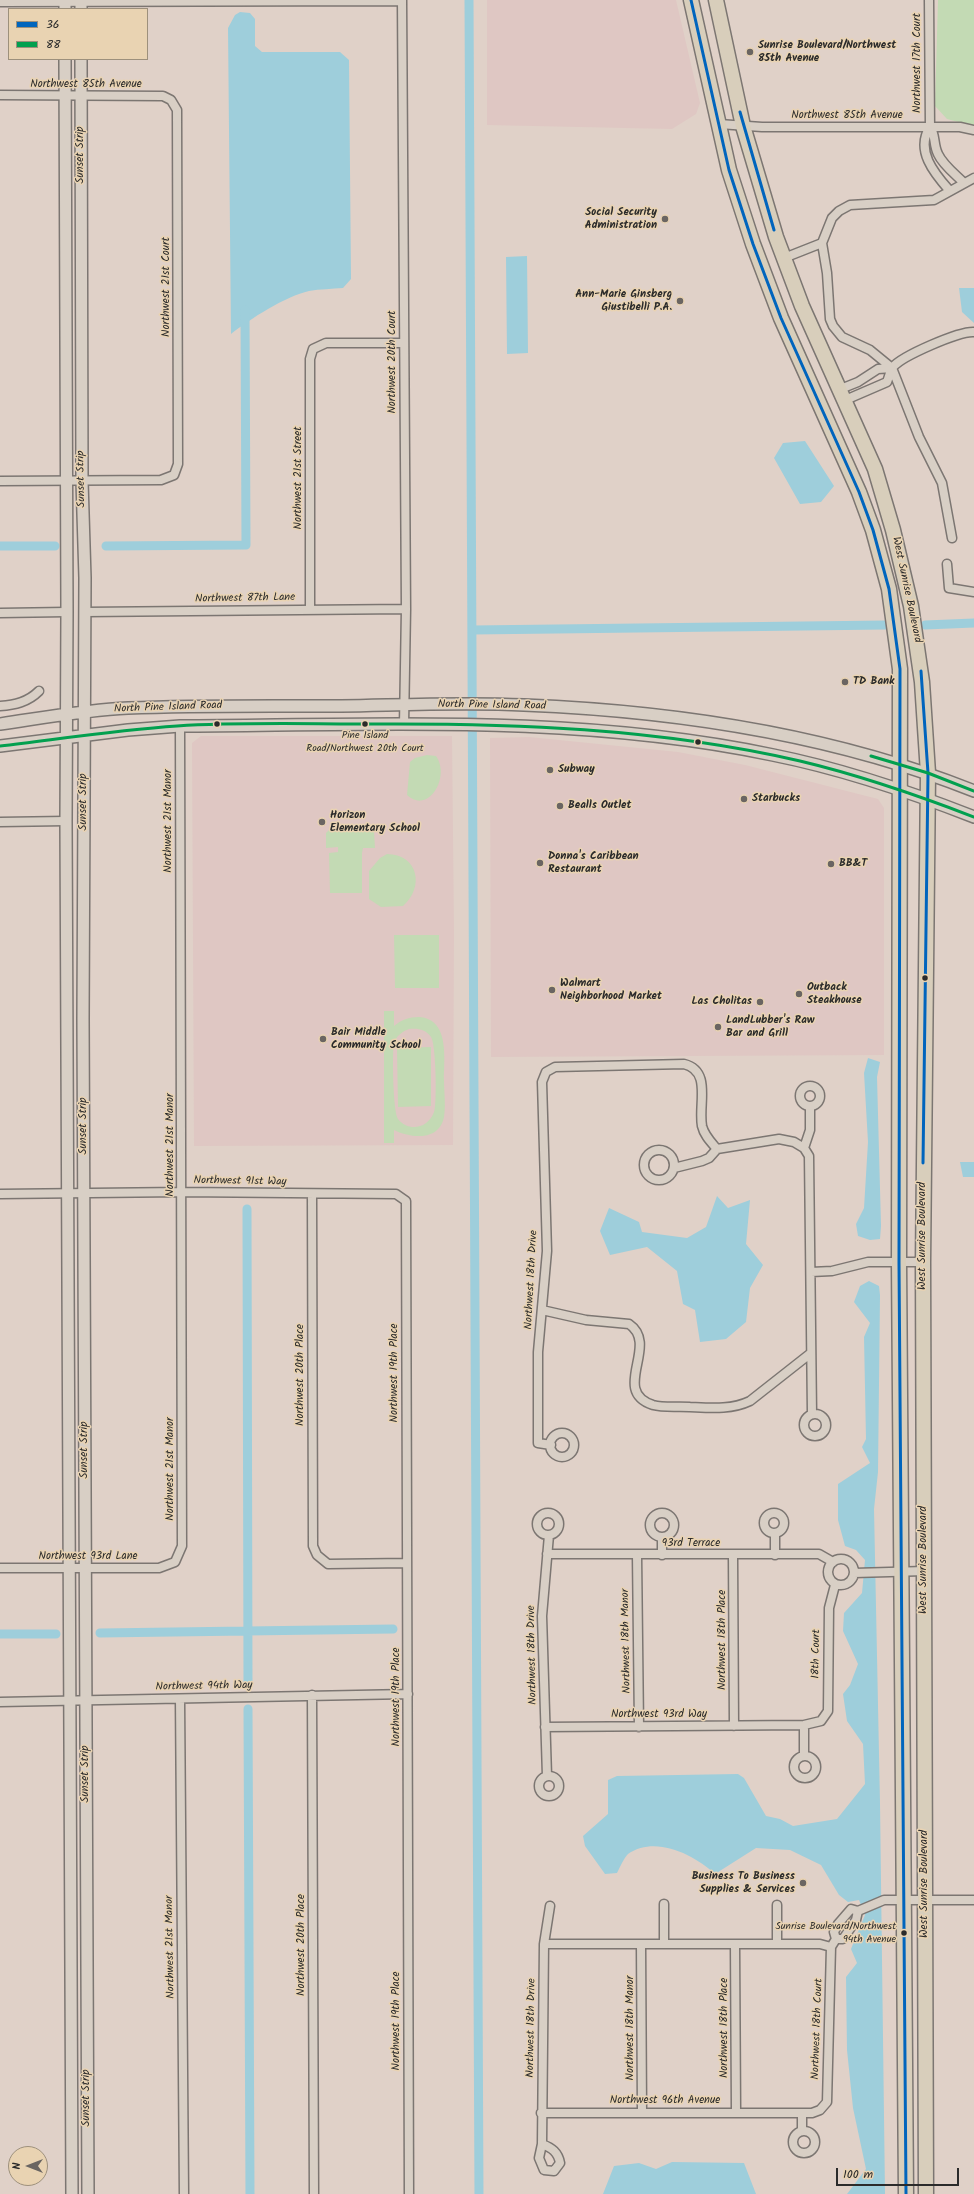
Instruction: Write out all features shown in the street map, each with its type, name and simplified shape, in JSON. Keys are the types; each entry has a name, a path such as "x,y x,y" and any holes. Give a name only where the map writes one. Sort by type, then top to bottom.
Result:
{"highway":[{"name":"West Sunrise Boulevard","path":"691,0 735,190 782,318 864,505 873,530 890,599 900,669 899,1262 906,2194"},
{"name":"West Sunrise Boulevard","path":"716,0 743,126 761,190 784,258 841,396 875,469 893,530 912,606 922,682 928,773 923,1262 926,2194"}],"street":[{"path":"0,2 81,3 177,0 402,0"},
{"name":"Northwest 20th Court","path":"402,0 406,609 404,725"},
{"name":"Northwest 17th Court","path":"929,0 930,127"},
{"name":"Sunset Strip","path":"65,60 67,481 66,822 72,2194"},
{"name":"Sunset Strip","path":"81,60 82,481 85,612 84,1193 88,2194"},
{"name":"Northwest 85th Avenue","path":"0,95 163,96 171,100"},
{"name":"Northwest 21st Court","path":"82,481 161,480 174,475 178,464 177,110 171,100"},
{"name":"Northwest 85th Avenue","path":"719,124 762,127 960,127 974,130"},
{"path":"949,190 927,162 925,134 930,127 935,133 937,152 943,162 964,183"},
{"path":"952,538 942,484 919,437 892,368 870,350 842,337 833,326 830,319 827,273 822,243 832,218 839,211 850,205 934,200 949,190 974,178"},
{"path":"784,258 822,243"},
{"path":"841,396 887,382 892,368 900,360 949,337 965,331 974,332"},
{"name":"Northwest 21st Street","path":"310,609 310,360 313,349 326,344 404,343"},
{"path":"841,396 858,382 878,369 892,368"},
{"path":"0,481 82,481"},
{"path":"947,564 949,588 974,592"},
{"name":"Northwest 87th Lane","path":"85,612 406,609"},
{"path":"0,613 67,612"},
{"path":"0,706 10,706 31,699 39,691"},
{"name":"North Pine Island Road","path":"0,724 125,708 450,704 599,710 684,720 760,732 838,748 900,764 974,791"},
{"name":"North Pine Island Road","path":"0,746 66,737 180,726 536,726 618,732 703,743 780,756 847,772 900,789 974,817"},
{"name":"Northwest 21st Manor","path":"175,1562 182,1546 180,726"},
{"path":"0,822 66,822"},
{"name":"Northwest 18th Drive","path":"551,1445 538,1443 538,1352 546,1252 542,1082 546,1072 555,1067 684,1064 691,1066 695,1068 701,1079 704,1131 717,1149"},
{"path":"804,1148 810,1130 810,1106"},
{"path":"674,1168 702,1161 708,1158 717,1149 779,1140 794,1142 804,1148 809,1156 812,1414"},
{"name":"Northwest 91st Way","path":"0,1194 182,1192 396,1194 406,1200"},
{"name":"Northwest 20th Place","path":"312,1194 313,1546 317,1555 328,1564 407,1563"},
{"name":"Northwest 19th Place","path":"406,1200 409,2194"},
{"path":"811,1272 832,1271 868,1262 923,1262"},
{"path":"542,1310 586,1320 629,1324 635,1328 639,1333 640,1342 634,1375 635,1388 641,1399 655,1405 724,1408 740,1406 750,1401 811,1354"},
{"path":"775,1534 776,1555"},
{"name":"Northwest 18th Drive","path":"545,1727 542,1616 549,1535"},
{"path":"662,1537 662,1555"},
{"name":"93rd Terrace","path":"547,1554 819,1554 833,1562"},
{"name":"Northwest 18th Manor","path":"637,1555 640,1727"},
{"name":"Northwest 18th Place","path":"733,1555 734,1726"},
{"path":"858,1573 852,1565 845,1560 833,1562 827,1574 835,1585 848,1584 858,1573 925,1571"},
{"name":"Northwest 93rd Lane","path":"0,1568 159,1568 175,1562"},
{"name":"18th Court","path":"821,1721 828,1712 829,1608 835,1585"},
{"name":"Northwest 94th Way","path":"0,1702 408,1694"},
{"name":"Northwest 20th Place","path":"312,1695 314,2194"},
{"name":"Northwest 21st Manor","path":"180,1699 184,2194"},
{"name":"Northwest 93rd Way","path":"545,1727 804,1725 821,1721"},
{"path":"804,1725 804,1755"},
{"path":"545,1727 548,1776"},
{"path":"544,1944 820,1944 831,1947 836,1939 834,1932 838,1924 851,1909 859,1910 884,1900 974,1900"},
{"path":"664,1904 664,1944"},
{"path":"777,1904 777,1944"},
{"name":"Northwest 18th Drive","path":"541,2113 544,1944 550,1906"},
{"path":"836,1939 843,1939 856,1920 859,1910"},
{"name":"Northwest 18th Manor","path":"641,1944 642,2112"},
{"name":"Northwest 18th Place","path":"735,1944 736,2112"},
{"name":"Northwest 18th Court","path":"820,2110 827,2102 831,1947"},
{"name":"Northwest 96th Avenue","path":"541,2113 812,2113 820,2110"},
{"path":"541,2113 542,2144"},
{"path":"802,2113 802,2132"}],"shaded area":[{"path":"487,0 676,0 700,103 696,114 672,129 487,125"},
{"path":"201,736 452,736 454,932 453,1145 194,1146 192,743"},
{"path":"529,737 678,752 745,765 878,799 884,808 884,1055 491,1057 490,738"}],"green space":[{"path":"938,0 974,0 974,126 947,119 935,106"},
{"path":"427,755 436,756 440,765 441,774 439,783 435,791 429,797 422,800 415,800 407,795 410,762 415,758"},
{"path":"330,829 365,831 365,829 372,829 374,831 375,848 363,848 362,853 362,893 330,893 329,853 338,852 338,847 326,848 326,833"},
{"path":"387,854 397,855 406,859 415,873 416,881 414,890 410,898 403,906 381,907 369,899 369,871 380,858"},
{"path":"394,935 439,935 439,988 395,988"},
{"path":"384,1011 394,1011 394,1026 405,1019 419,1017 429,1019 441,1032 444,1051 445,1112 441,1125 436,1131 423,1136 416,1136 394,1130 394,1143 384,1143","holes":["409,1029 418,1029 429,1034 433,1042 434,1050 436,1086 434,1112 427,1122 418,1127 407,1126 402,1123 398,1119 395,1106 393,1070 394,1043 402,1032"]},
{"path":"431,1047 431,1106 398,1107 397,1048"}],"water":[{"path":"240,12 250,13 255,19 255,46 262,52 340,52 349,60 351,279 343,288 309,291 279,303 258,315 231,334 228,28 235,15"},
{"path":"527,256 528,353 507,354 506,257"},
{"path":"959,288 974,288 974,323 962,312"},
{"path":"805,441 834,486 821,502 800,504 774,458 783,443"},
{"path":"868,1058 880,1062 877,1077 881,1226 880,1239 870,1240 858,1236 856,1224 864,1208 868,1142 864,1073"},
{"path":"960,1162 974,1162 974,1177 963,1177"},
{"path":"717,1196 728,1208 750,1200 746,1244 763,1265 750,1288 746,1322 726,1339 700,1342 695,1310 683,1304 677,1271 647,1247 610,1255 600,1231 609,1208 639,1222 642,1232 687,1238 706,1227"},
{"path":"869,1281 879,1286 880,1295 878,1472 874,1509 880,1803 885,2194 847,2194 866,2169 853,2108 847,2050 846,1977 857,1963 851,1949 865,1915 859,1900 848,1902 839,1895 821,1865 790,1850 756,1848 715,1874 686,1854 662,1847 650,1846 628,1854 617,1873 605,1874 585,1846 583,1836 608,1814 608,1780 617,1776 738,1774 744,1778 766,1816 780,1819 793,1826 837,1819 865,1784 863,1744 847,1721 843,1694 850,1685 858,1664 843,1631 844,1613 862,1593 865,1560 856,1550 845,1546 838,1520 838,1484 870,1463 862,1447 866,1439 864,1337 870,1323 854,1302 860,1286"},
{"path":"672,2162 744,2163 756,2194 603,2194 614,2166 639,2163 656,2169"}],"waterway":[{"path":"469,0 479,2194"},
{"path":"106,546 246,545 245,310"},
{"path":"0,546 55,546"},
{"path":"925,625 974,623"},
{"path":"473,630 886,625"},
{"path":"247,1209 248,1685"},
{"path":"100,1633 393,1629"},
{"path":"0,1634 56,1634"},
{"path":"248,1709 250,2194"}],"transit line":[{"name":"36","path":"691,0 729,170 753,244 781,318 859,492 873,530 889,589 900,669 899,1262 906,2194"},
{"name":"36","path":"740,112 774,230"},
{"name":"36","path":"921,671 928,773 923,1163"},
{"name":"88","path":"0,746 133,730 224,724 420,724 584,730 693,741 800,761 888,786 974,817"},
{"name":"88","path":"871,756 928,773 974,791"}],"place":[{"name":"Sunrise Boulevard/Northwest 85th Avenue","path":"750,52"},
{"name":"Social Security Administration","path":"665,219"},
{"name":"Ann-Marie Ginsberg Giustibelli P.A.","path":"680,301"},
{"name":"TD Bank","path":"845,682"},
{"name":"Pine Island Road/Northwest 20th Court","path":"365,724"},
{"name":"Subway","path":"550,770"},
{"name":"Starbucks","path":"744,799"},
{"name":"Bealls Outlet","path":"560,806"},
{"name":"Horizon Elementary School","path":"322,822"},
{"name":"Donna's Caribbean Restaurant","path":"540,863"},
{"name":"BB&T","path":"831,864"},
{"name":"Walmart Neighborhood Market","path":"552,990"},
{"name":"Outback Steakhouse","path":"799,994"},
{"name":"Las Cholitas","path":"760,1002"},
{"name":"LandLubber's Raw Bar and Grill","path":"718,1027"},
{"name":"Bair Middle Community School","path":"323,1039"},
{"name":"Business To Business Supplies & Services","path":"803,1883"},
{"name":"Sunrise Boulevard/Northwest 94th Avenue","path":"904,1933"}]}
